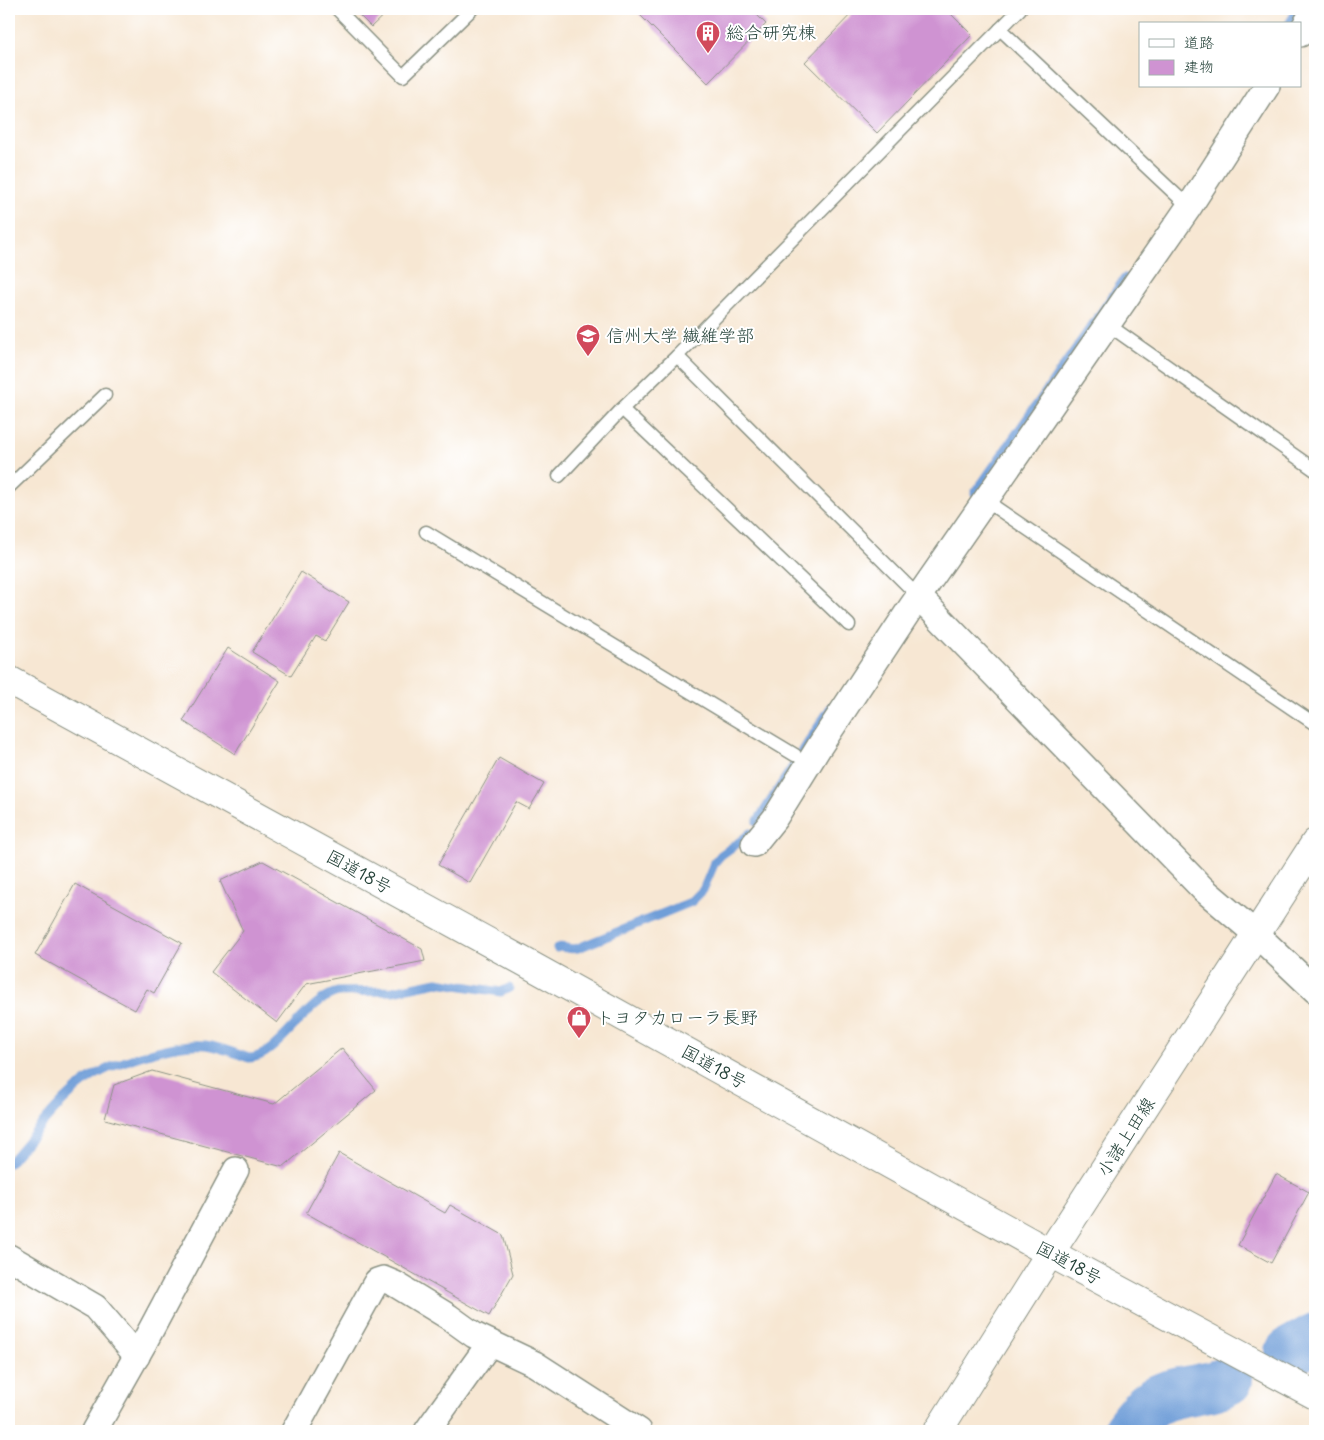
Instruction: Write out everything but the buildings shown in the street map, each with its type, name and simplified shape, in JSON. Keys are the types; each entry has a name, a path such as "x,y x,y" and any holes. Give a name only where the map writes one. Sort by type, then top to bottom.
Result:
{"main road":[{"name":"国道18号","path":"9,680 512,955 1050,1253 1315,1395"},
{"name":"小諸上田線","path":"938,1431 1050,1253 1315,844"}],"street":[{"path":"1302,31 1315,9"},
{"path":"754,844 775,818 803,759 913,591 986,501 1107,324 1183,202 1266,88"},
{"path":"913,591 1203,889 1257,935 1315,990"},
{"path":"94,1431 137,1356 236,1170"},
{"path":"9,1257 95,1307 137,1356"},
{"path":"294,1431 371,1291 377,1281 381,1279 395,1284 449,1317 474,1335 535,1364 639,1431"},
{"path":"427,1431 490,1343"}],"lane":[{"path":"337,9 403,76 472,9"},
{"path":"559,476 622,409 677,356 1020,9"},
{"path":"1000,29 1183,202"},
{"path":"1107,324 1315,470"},
{"path":"677,356 913,591"},
{"path":"9,487 105,395"},
{"path":"622,409 849,625"},
{"path":"986,501 1315,724"},
{"path":"426,532 803,759"}],"waterway":[{"path":"1290,22 1298,9"},
{"path":"975,493 1125,278"},
{"path":"757,822 831,707"},
{"path":"557,948 578,948 691,902 703,890 715,862 721,855 750,833"},
{"path":"9,1163 55,1109 75,1090 96,1075 143,1055 177,1047 205,1045 249,1058 260,1056 281,1039 315,1005 326,997 338,992 393,991 437,982 501,992 509,988"},
{"path":"1290,1352 1315,1338"},
{"path":"1127,1431 1144,1410 1157,1400 1165,1396 1220,1384 1228,1380"}],"place":[{"name":"総合研究棟","path":"708,54"},
{"name":"信州大学 繊維学部","path":"588,357"},
{"name":"トヨタカローラ長野","path":"579,1039"}]}
